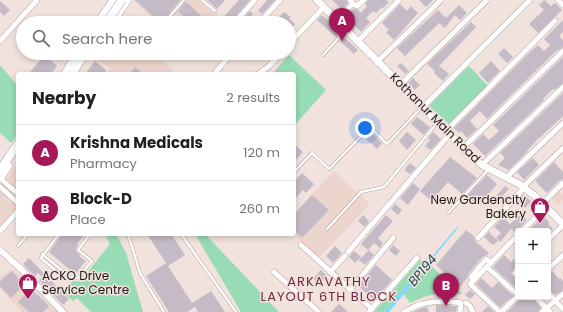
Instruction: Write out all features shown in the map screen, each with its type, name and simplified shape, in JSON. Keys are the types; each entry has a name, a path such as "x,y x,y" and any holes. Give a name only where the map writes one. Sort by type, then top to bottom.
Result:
{"main road":[{"path":"96,16 107,0"},
{"path":"103,16 114,0"},
{"name":"Kothanur Main Road","path":"317,0 463,148 489,169 523,187 544,205 563,225"},
{"path":"111,16 123,1"},
{"path":"116,16 123,1"},
{"path":"66,72 74,60"},
{"path":"73,72 81,60"},
{"path":"0,170 16,147"},
{"path":"0,178 16,155"}],"street":[{"path":"22,16 36,0"},
{"path":"240,16 255,0"},
{"path":"265,16 280,0"},
{"path":"336,19 351,2 357,6 364,0"},
{"path":"358,41 399,0"},
{"path":"378,61 441,0"},
{"path":"401,84 487,0"},
{"path":"558,0 563,4"},
{"path":"423,107 528,2"},
{"path":"296,37 324,7"},
{"path":"330,272 347,254 447,133 555,21"},
{"path":"0,41 16,23"},
{"path":"463,148 563,51"},
{"path":"216,72 226,60"},
{"path":"261,72 275,60"},
{"path":"482,164 563,87"},
{"path":"506,178 563,123"},
{"path":"478,238 523,187 563,148"},
{"path":"0,178 16,192"},
{"path":"525,228 563,183"},
{"path":"0,187 16,201"},
{"path":"0,231 16,213"},
{"path":"551,237 563,225"},
{"path":"350,290 393,238"},
{"path":"515,238 470,284 501,312 515,298"},
{"path":"301,245 370,310 417,258"},
{"path":"0,250 63,312"},
{"path":"551,266 563,255"},
{"path":"489,265 515,292"},
{"path":"274,272 319,312"},
{"path":"538,300 546,311 555,300 563,294"},
{"path":"551,296 563,309"},
{"path":"404,312 421,304 441,300 461,303 460,312"},
{"path":"466,303 470,306 473,312"}],"lane":[{"path":"170,16 184,0"},
{"path":"202,0 215,11"},
{"path":"323,55 346,29"},
{"path":"296,170 312,153 329,169 370,127 387,144 423,107"},
{"path":"327,229 361,192 384,187 438,123"},
{"path":"448,213 489,169"},
{"path":"18,246 26,236"},
{"path":"57,236 42,254 41,258 62,276"},
{"path":"42,254 69,276 78,278 92,261 78,250 88,236"},
{"path":"129,236 140,273 164,312"},
{"path":"183,236 236,312"}],"shaded area":[{"path":"133,0 198,0 217,16 150,16"},
{"path":"98,60 164,60 173,70 171,72 107,72 110,68"},
{"path":"16,165 16,188 6,180"},
{"path":"334,171 370,204 319,258 295,236 296,212"},
{"path":"0,189 16,202 16,208 0,228"},
{"path":"559,191 563,195 563,200 558,205 551,198"},
{"name":"ACKO Drive Service Centre","path":"13,269 58,312 22,312 0,288 0,277"}],"green space":[{"path":"285,60 294,60 326,90 296,124 296,72 274,72"},
{"path":"0,65 16,84 16,137 11,143 0,133"},
{"path":"469,66 488,86 449,124 429,106"},
{"path":"106,236 117,236 126,253 143,312 91,312 77,298 73,301 62,291 73,281 82,279 110,244"},
{"path":"196,236 207,236 279,312 241,312"},
{"path":"420,260 426,263 384,312 374,312"},
{"path":"429,264 462,294 435,294 423,297 410,303 404,294"}],"water":[{"path":"426,263 428,265 389,312 384,312"}],"building":[{"path":"135,0 180,0 167,16 153,16"},
{"path":"207,0 225,0 217,9"},
{"path":"239,0 250,0 236,16 224,16"},
{"path":"267,0 275,0 262,14 258,11"},
{"path":"332,0 346,0 348,3 342,9"},
{"path":"368,0 386,0 389,2 376,13 373,11 366,18 370,22 361,32 345,16 354,9 361,13 367,6 365,4"},
{"path":"419,0 433,0 426,7"},
{"path":"544,0 551,6 555,3 562,10 538,33 529,24 544,10 539,5"},
{"path":"0,1 10,10 4,16 0,12"},
{"path":"186,2 201,16 183,16 178,11"},
{"path":"400,4 407,11 411,6 418,13 394,40 386,32 389,30 382,23"},
{"path":"459,5 467,13 460,20 455,15 445,28 439,23 405,56 397,48 438,10 446,18"},
{"path":"250,11 253,14 251,16 246,16"},
{"path":"284,12 290,16 280,16"},
{"path":"322,15 340,33 336,37 317,20"},
{"path":"563,20 563,32 559,36 563,40 563,47 555,52 487,119 480,111 470,121 477,129 467,138 461,131 459,133 454,128 529,53 538,45 544,51 550,45 544,39"},
{"path":"471,22 476,27 439,66 449,74 443,81 427,64"},
{"path":"344,37 358,50 354,54 340,41"},
{"path":"504,48 513,57 507,63 498,54"},
{"path":"563,57 563,83 554,90 553,89 543,99 544,100 485,156 473,144 483,134 489,140 499,131 493,125"},
{"path":"41,60 50,60 57,66 52,72 30,72"},
{"path":"95,61 106,70 104,72 87,72"},
{"path":"491,61 500,71 488,83 479,73"},
{"path":"401,63 409,71 405,74 397,66"},
{"path":"135,67 141,72 131,72"},
{"path":"413,78 420,85 415,90 408,83"},
{"path":"563,93 563,116 536,141 509,170 498,165 505,158 500,153"},
{"path":"417,117 430,127 424,135 411,124"},
{"path":"407,132 416,140 407,150 399,141"},
{"path":"433,132 441,139 431,150 425,146 430,140 428,138"},
{"path":"372,133 382,143 377,149 366,139"},
{"path":"296,146 303,152 296,160"},
{"path":"450,157 477,178 462,194 448,182 432,201 420,191"},
{"path":"533,158 539,165 524,180 517,172"},
{"path":"554,162 563,172 563,179 560,180 547,193 535,181"},
{"path":"410,163 416,168 410,174 404,170"},
{"path":"302,173 314,184 306,193 303,190 296,198 296,180"},
{"path":"487,175 497,184 478,206 467,196"},
{"path":"413,183 420,189 408,205 400,198"},
{"path":"505,186 509,189 500,198 497,195"},
{"path":"312,195 329,210 302,238 296,232 296,212"},
{"path":"523,195 531,201 525,208 518,201"},
{"path":"533,201 540,208 536,211 529,205"},
{"path":"395,204 402,210 398,215 391,209"},
{"path":"521,214 527,220 520,228 515,228 515,233 511,229 500,242 496,238 501,233 494,227 503,217 510,224"},
{"path":"363,215 369,221 365,227 358,221"},
{"path":"386,215 393,221 378,238 383,243 380,248 374,243 368,250 361,244"},
{"path":"543,216 553,229 551,231 551,228 531,228"},
{"path":"466,230 474,236 475,241 489,253 483,256 468,274 467,278 460,287 436,265"},
{"path":"489,232 498,241 493,245 484,237"},
{"path":"61,236 83,236 77,244 78,245 75,250 80,255 79,256 86,261 75,274 49,252"},
{"path":"148,236 172,236 185,255 168,266 192,303 211,291 225,312 198,312 195,307 187,312 169,312 146,276 166,263"},
{"path":"393,245 400,251 396,256 389,250"},
{"path":"335,246 342,253 333,263 326,256"},
{"path":"369,250 374,255 365,265 359,260"},
{"path":"354,251 361,257 355,263 349,257"},
{"path":"504,255 511,262 515,258 515,269 511,273 515,276 515,287 493,267"},
{"path":"29,258 69,299 63,305 39,280 42,277 38,273 35,276 23,264"},
{"path":"376,265 392,280 374,300 358,286"},
{"path":"321,270 327,276 319,284 313,279"},
{"path":"12,271 24,285 11,298 0,286 0,281"},
{"path":"552,271 559,279 560,278 563,281 563,290 556,295 551,291"},
{"path":"481,278 492,288 498,282 513,296 500,307 476,284"},
{"path":"31,289 49,306 43,312 29,312 18,302"},
{"path":"470,290 475,294 470,299 465,295"},
{"path":"519,300 534,300 541,308 538,312 507,312"},
{"path":"339,304 348,312 331,312"},
{"path":"436,305 457,306 456,312 436,312"},
{"path":"488,306 494,312 482,312"},
{"path":"427,307 429,312 412,312 419,309"}],"waterway":[{"name":"BP194","path":"426,265 457,228"}],"place":[{"name":"Krishna Medicals","path":"342,41"},
{"name":"New Gardencity Bakery","path":"540,224"},
{"name":"ACKO Drive Service Centre","path":"28,300"},
{"name":"Block-D","path":"446,306"}],"district":[{"name":"ARKAVATHY LAYOUT 6TH BLOCK","path":"329,288"}]}
